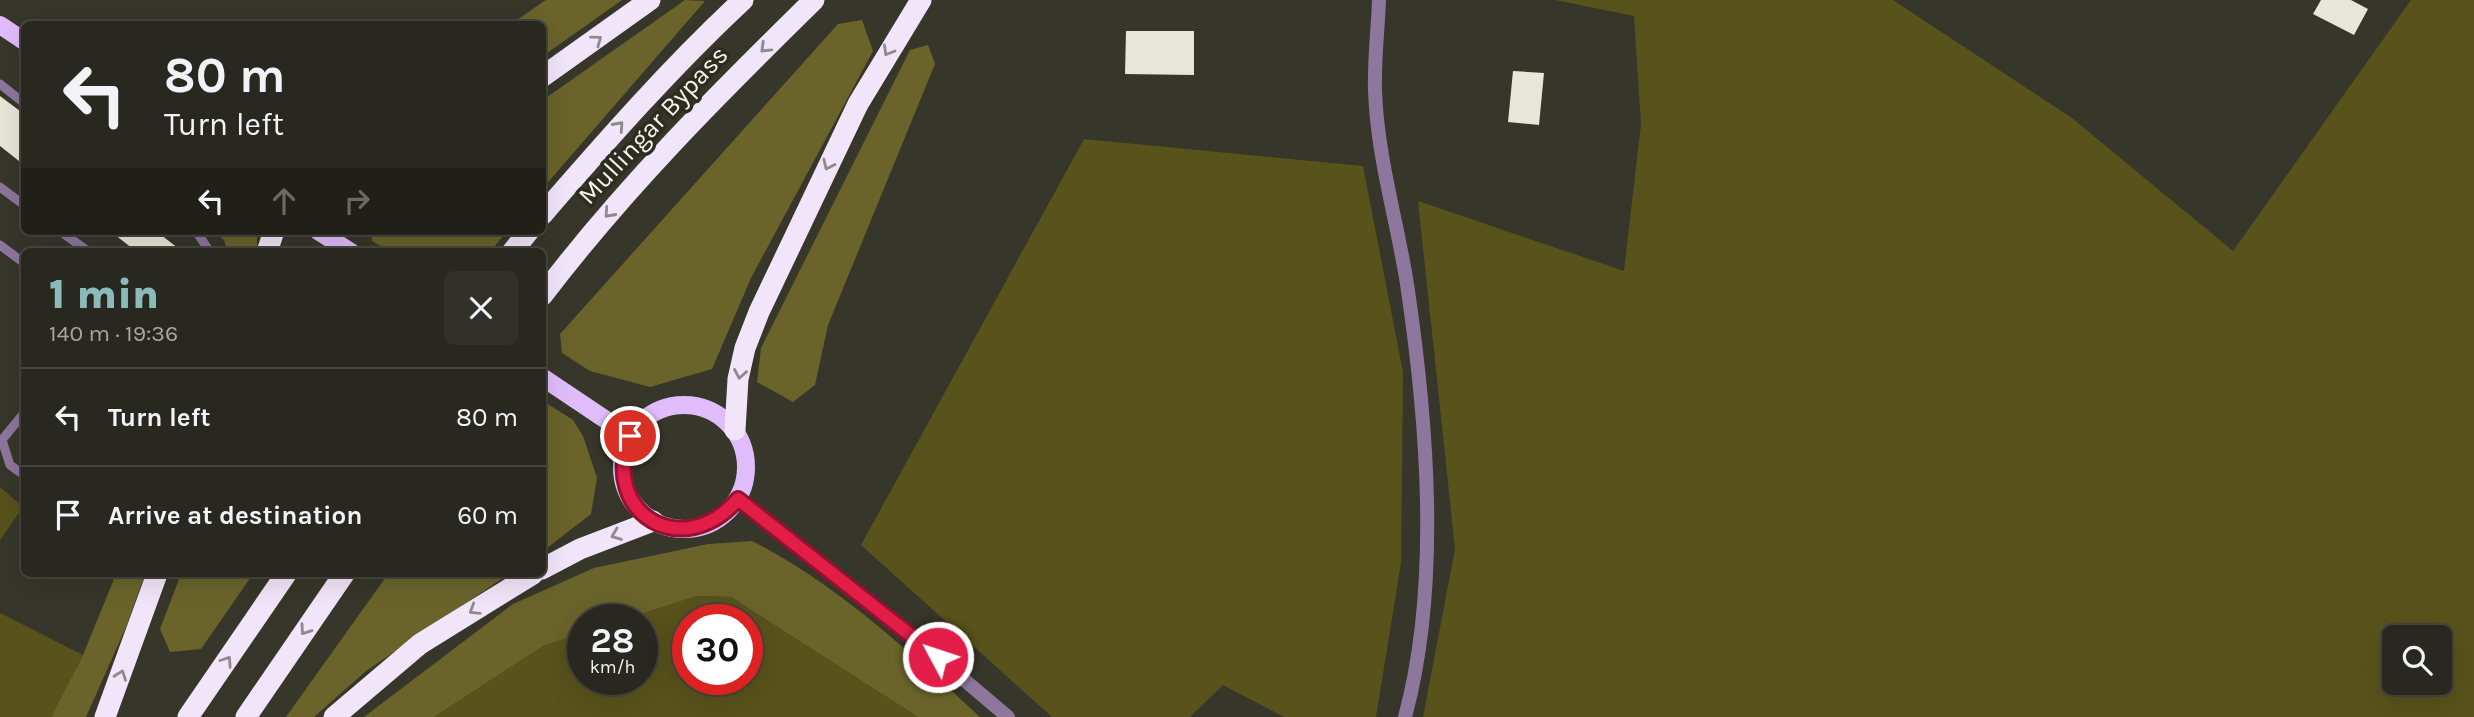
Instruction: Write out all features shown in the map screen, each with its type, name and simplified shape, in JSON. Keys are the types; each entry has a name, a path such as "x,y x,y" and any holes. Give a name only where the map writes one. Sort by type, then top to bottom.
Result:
{"highway":[{"path":"546,74 650,0"},
{"name":"Mullingar Bypass","path":"546,210 619,126 704,36 743,0"},
{"name":"Mullingar Bypass","path":"546,291 584,240 706,105 814,0"},
{"path":"735,430 738,379 745,348 759,312 858,104 921,0"},
{"path":"546,567 580,549 653,521"},
{"path":"105,717 156,577"},
{"path":"188,717 284,577"},
{"path":"246,717 342,577"},
{"path":"334,717 420,644 528,577"}],"main road":[{"path":"0,25 21,39"},
{"path":"324,235 345,248"},
{"path":"546,380 630,436"},
{"path":"681,404 702,407 720,416 735,430 744,447 747,466 738,499 724,516 707,526 688,530 669,528 653,521 637,508 626,492 622,473 623,453 630,436 643,420 661,409 681,404"}],"street":[{"path":"1379,0 1375,89 1380,140 1406,282 1425,424 1424,605 1405,717"},
{"path":"738,499 896,622 1008,717"}],"lane":[{"path":"0,85 21,101"},
{"path":"0,187 21,203"},
{"path":"66,235 83,248"},
{"path":"0,245 21,261"},
{"path":"21,417 2,440 10,465 21,473"}],"shaded area":[{"path":"546,0 622,0 546,54 546,21 515,21"},
{"path":"685,0 705,1 546,185 546,98"},
{"path":"1555,0 1893,0 2072,118 2233,251 2411,0 2474,0 2474,717 1423,717 1455,549 1418,201 1624,271 1641,124 1634,16"},
{"path":"862,20 873,51 751,278 712,369 650,387 590,371 562,353 560,334 838,24"},
{"path":"928,45 935,64 828,325 815,385 793,402 757,382 761,348 910,50"},
{"path":"1084,139 1363,166 1403,372 1401,563 1376,717 1284,717 1223,685 1190,717 1052,717 861,545"},
{"path":"218,235 257,235 257,248 227,248 224,240"},
{"path":"372,235 504,235 493,248 384,248 372,241"},
{"path":"546,403 573,420 583,436 597,478 591,514 546,549"},
{"path":"0,487 21,505 21,510 0,540"},
{"path":"752,541 783,558 872,621 980,717 918,717 763,618 763,604 742,604 731,597 697,596 658,608 658,604 567,604 567,638 543,646 434,717 364,717 513,604 594,568 708,544"},
{"path":"115,577 144,577 126,627 86,717 51,717 83,655"},
{"path":"180,577 251,577 201,649 170,652 160,629"},
{"path":"386,577 505,577 366,671 314,717 286,717"},
{"path":"697,596 731,597 742,604 672,604 672,695 763,695 763,618 918,717 434,717 543,646 567,638 567,695 658,695 658,608"},
{"path":"0,613 83,655 51,717 0,717"}],"building":[{"path":"2321,0 2351,0 2368,9 2354,35 2313,14"},
{"path":"1126,31 1194,31 1194,75 1125,74"},
{"path":"1513,71 1544,73 1539,125 1508,122"},
{"path":"0,96 21,112 21,163 0,146"},
{"path":"115,235 161,235 178,248 132,248"}],"route":[{"path":"630,436 623,453 622,473 626,492 637,508 653,521 669,528 688,530 707,526 724,516 738,499 938,657"}]}
